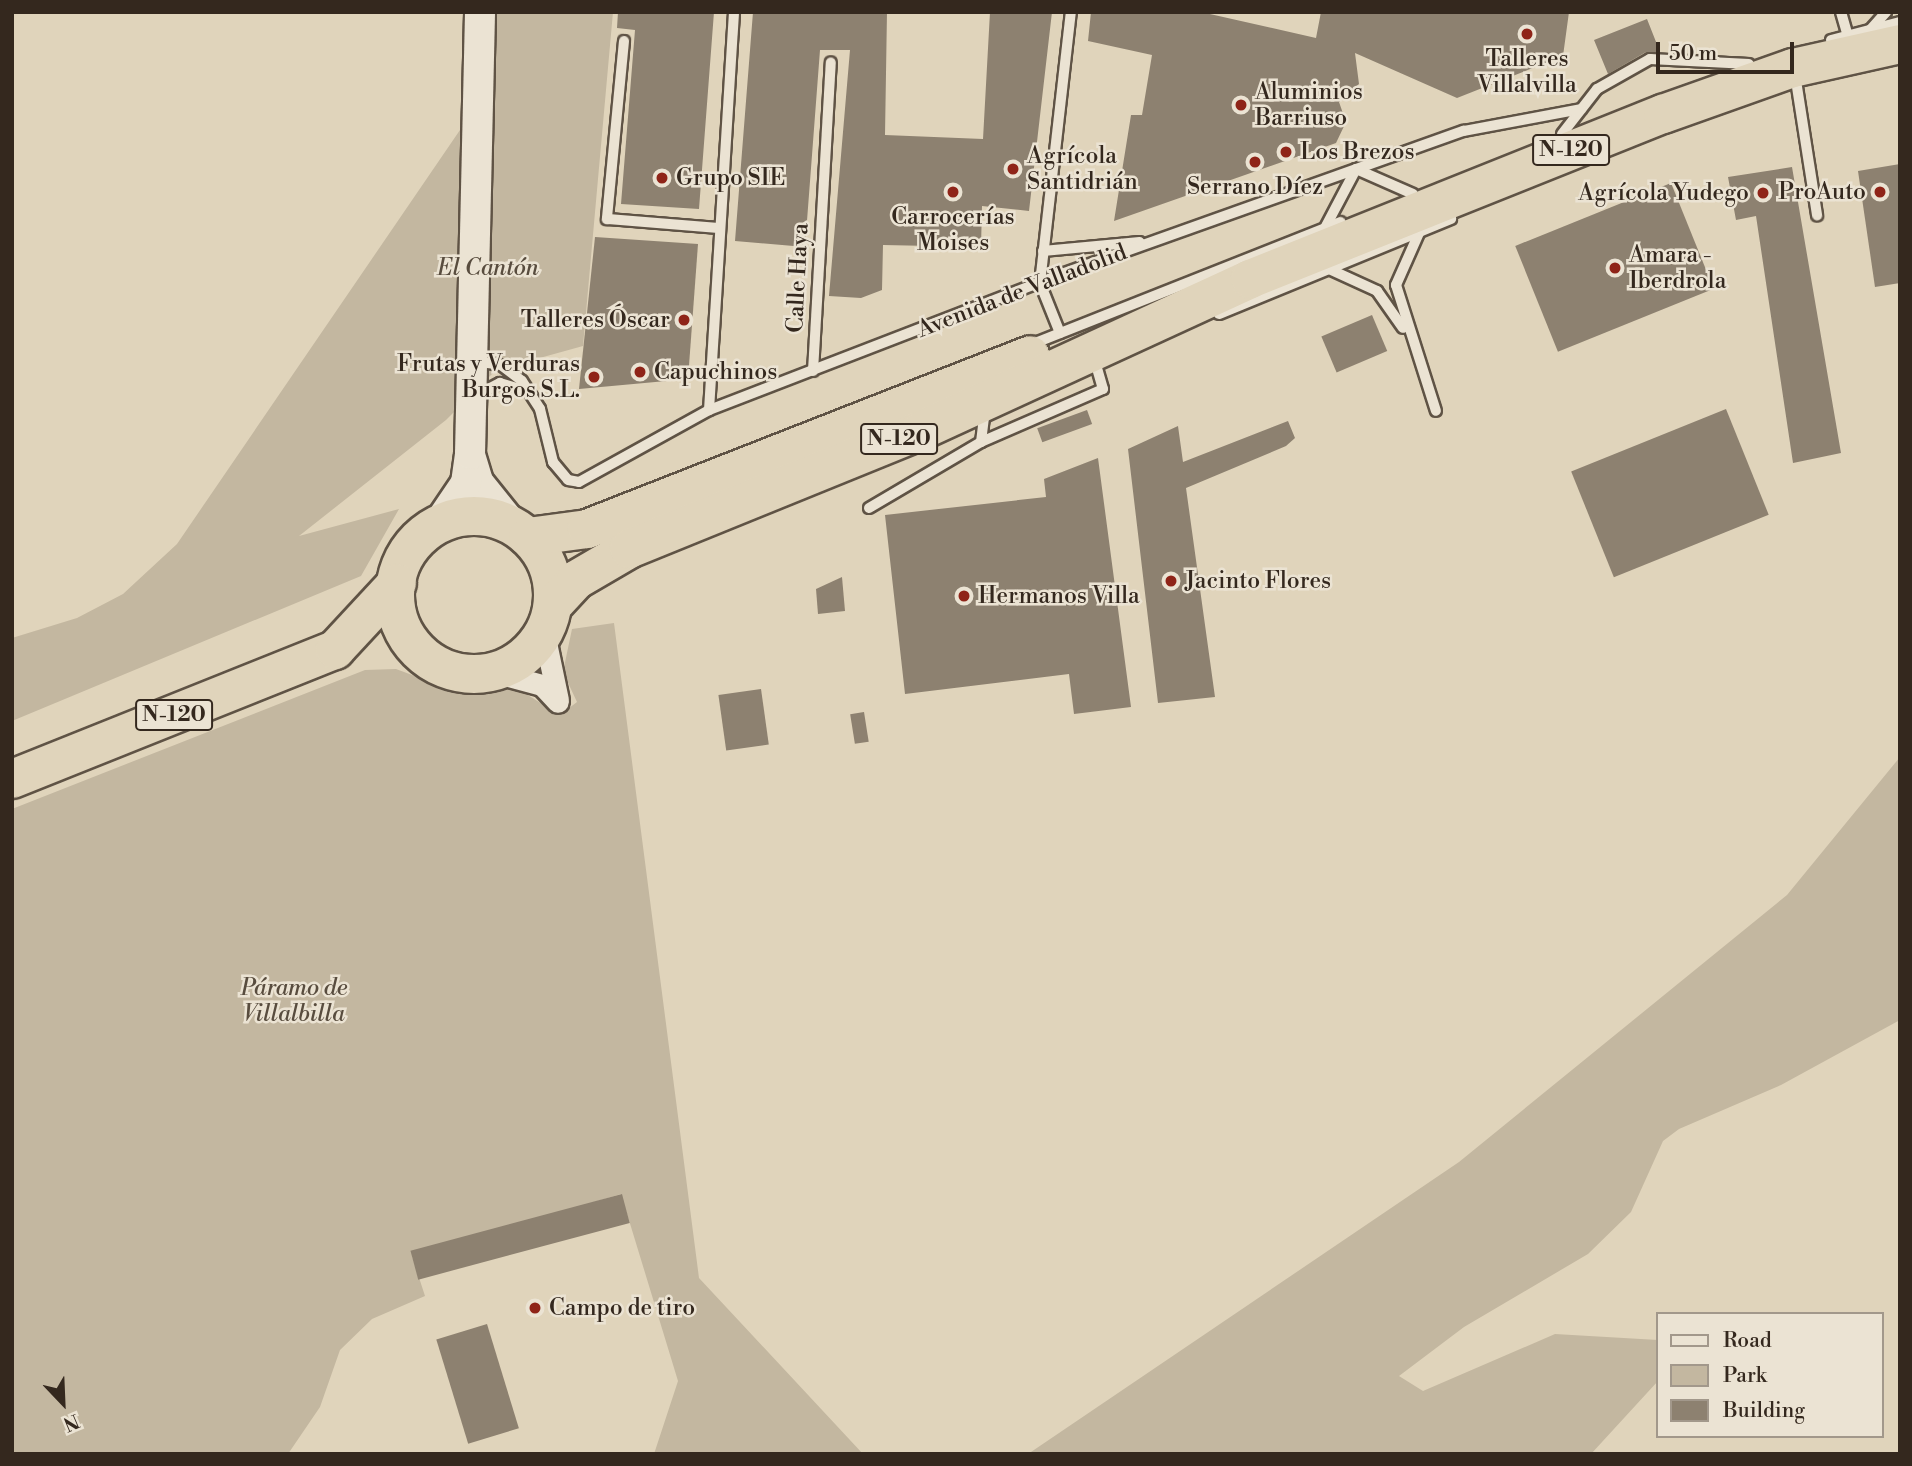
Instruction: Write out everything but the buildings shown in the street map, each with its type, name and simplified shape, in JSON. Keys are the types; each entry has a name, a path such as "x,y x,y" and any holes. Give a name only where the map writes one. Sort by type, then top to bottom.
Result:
{"highway":[{"name":"N-120","path":"335,650 397,583 412,547 437,526 475,516 521,532 587,529 917,414 1663,114 1793,68 1885,23"},
{"name":"N-120","path":"12,779 335,650 386,649 429,660 455,672 494,671 522,658 576,580 629,549 917,414"},
{"path":"521,532 549,569 548,619"},
{"path":"397,583 403,628 429,660"}],"street":[{"path":"437,526 466,483 477,382 480,12"},
{"path":"470,454 478,482 521,532"},
{"path":"494,671 542,685 558,702 548,619"}],"lane":[{"path":"709,410 734,12"},
{"path":"1060,333 1040,283 1072,12"},
{"path":"1841,12 1848,36"},
{"path":"1812,46 1885,23"},
{"path":"624,41 607,219 720,228"},
{"path":"1562,134 1581,109 1619,72 1650,59 1749,64"},
{"path":"1709,78 1762,60"},
{"name":"Calle Haya","path":"813,371 831,63"},
{"path":"1810,83 1792,88 1817,215"},
{"name":"Avenida de Valladolid","path":"477,382 501,365 531,394 553,462 568,480 579,482 709,410 1040,283 1464,131 1581,109"},
{"path":"1547,140 1586,124"},
{"path":"1324,229 1356,169 1418,191 1388,204"},
{"path":"1205,320 1465,213"},
{"path":"917,414 1060,333 1349,219"},
{"path":"1419,233 1396,285 1407,333 1436,411"},
{"path":"1044,251 1157,240"},
{"path":"1329,269 1377,291 1407,333"},
{"path":"917,414 985,409 1144,344"},
{"path":"869,508 981,442 1102,389 1096,364"},
{"path":"477,382 512,384 531,394"},
{"path":"981,442 985,409"}],"green space":[{"name":"El Cantón","path":"469,12 613,12 583,346 496,370 446,420 299,536 399,509 361,576 12,721 12,638 77,618 123,594 177,544 460,130 469,111"},
{"name":"Páramo de Villalbilla","path":"614,623 699,1278 863,1454 654,1454 678,1381 621,1194 412,1256 425,1296 372,1319 340,1350 320,1407 288,1454 12,1454 12,809 365,670 396,669 463,694 518,689 560,715 577,702 563,672 572,629"},
{"path":"1900,757 1900,1020 1781,1085 1679,1129 1663,1141 1631,1212 1588,1254 1464,1327 1399,1376 1423,1391 1555,1334 1657,1340 1657,1382 1591,1454 1028,1454 1459,1162 1787,895"}],"place":[{"name":"Talleres Villalvilla","path":"1527,34"},
{"name":"Aluminios Barriuso","path":"1241,105"},
{"name":"Los Brezos","path":"1286,152"},
{"name":"Serrano Díez","path":"1255,162"},
{"name":"Agrícola Santidrián","path":"1013,169"},
{"name":"Grupo SIE","path":"662,178"},
{"name":"Carrocerías Moises","path":"953,192"},
{"name":"ProAuto","path":"1880,192"},
{"name":"Agrícola Yudego","path":"1763,193"},
{"name":"Amara - Iberdrola","path":"1615,268"},
{"name":"Talleres Óscar","path":"684,320"},
{"name":"Capuchinos","path":"640,372"},
{"name":"Frutas y Verduras Burgos S.L.","path":"594,377"},
{"name":"Jacinto Flores","path":"1171,581"},
{"name":"Hermanos Villa","path":"964,596"},
{"name":"Campo de tiro","path":"535,1308"}]}
